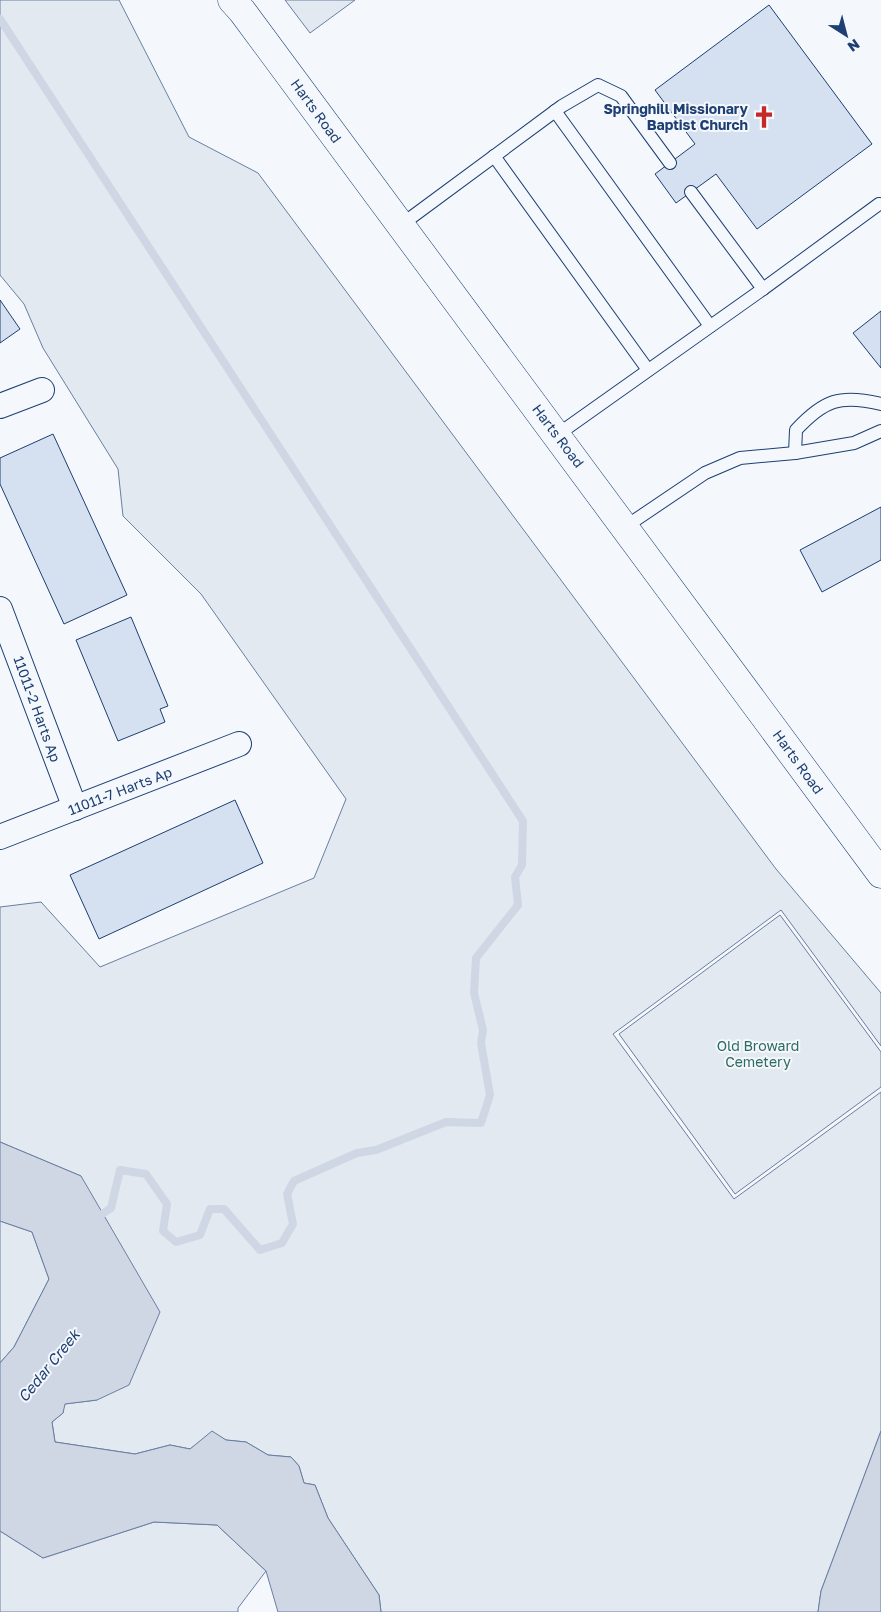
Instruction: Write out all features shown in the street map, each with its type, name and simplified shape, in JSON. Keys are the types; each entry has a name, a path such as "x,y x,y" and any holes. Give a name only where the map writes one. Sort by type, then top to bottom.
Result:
{"street":[{"name":"Harts Road","path":"232,0 881,874"},
{"path":"0,406 42,390"},
{"name":"11011-2 Harts Ap","path":"0,609 75,808"},
{"name":"11011-7 Harts Ap","path":"0,837 239,744"}],"lane":[{"path":"400,225 555,111 598,85 621,96 670,163"},
{"path":"555,111 710,326"},
{"path":"494,156 648,370"},
{"path":"691,192 763,289"},
{"path":"557,436 879,204"},
{"path":"795,453 796,430 814,411 835,400 858,398 881,404"},
{"path":"625,527 705,473 740,458 795,453 854,443 881,431"}],"green space":[{"path":"0,0 119,0 189,137 258,173 776,869 881,993 881,1046 781,910 613,1034 734,1199 881,1092 881,1431 821,1591 818,1612 381,1612 379,1595 328,1518 315,1485 304,1483 299,1466 291,1457 268,1455 246,1442 226,1440 212,1432 190,1449 170,1445 135,1454 55,1442 52,1422 63,1413 64,1404 97,1400 81,1176 0,1142 0,907 41,902 100,967 314,878 346,799 201,594 123,516 118,469 43,348 24,304 0,275"},
{"path":"285,0 355,0 310,33"},
{"name":"Old Broward Cemetery","path":"780,915 881,1052 881,1087 735,1194 619,1034"},
{"path":"0,1221 32,1232 49,1279 14,1347 0,1363"},
{"path":"154,1522 217,1525 266,1571 238,1608 238,1612 0,1612 0,1531 43,1558"}],"water":[{"name":"Cedar Creek","path":"0,1142 81,1176 160,1312 129,1385 97,1400 65,1404 63,1413 52,1422 55,1442 135,1454 170,1445 190,1449 212,1431 226,1440 246,1442 268,1455 291,1457 299,1466 304,1483 315,1485 328,1518 379,1595 381,1612 278,1612 266,1571 217,1525 154,1522 43,1558 0,1531 0,1363 14,1347 49,1279 32,1232 0,1221"},
{"path":"881,1431 881,1612 818,1612 821,1591"}],"building":[{"name":"Springhill Missionary Baptist Church","path":"769,5 872,144 757,229 716,174 676,203 655,174 695,144 655,90"},
{"path":"0,300 20,329 0,343"},
{"path":"881,311 881,368 853,333"},
{"path":"53,434 127,595 64,624 0,484 0,458"},
{"path":"881,507 881,560 822,592 800,550"},
{"path":"131,617 168,706 160,709 165,722 118,741 76,640"},
{"path":"235,800 263,863 99,939 70,875"}],"waterway":[{"path":"0,19 523,821 522,865 515,877 518,905 476,958 474,993 483,1030 481,1043 490,1095 481,1123 446,1122 376,1150 357,1153 294,1181 287,1194 293,1224 282,1243 260,1250 224,1209 210,1209 200,1235 176,1242 163,1231 167,1204 146,1174 120,1170 111,1208 95,1219"}],"place":[{"name":"Springhill Missionary Baptist Church","path":"764,117"}]}
